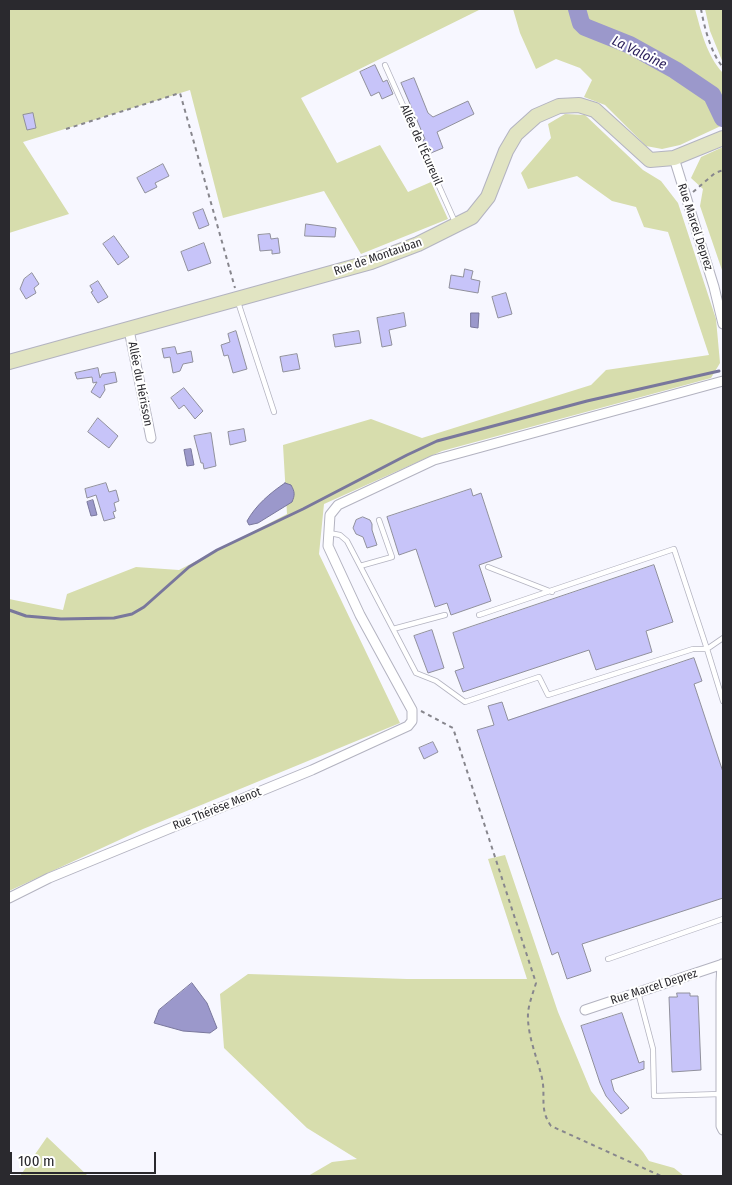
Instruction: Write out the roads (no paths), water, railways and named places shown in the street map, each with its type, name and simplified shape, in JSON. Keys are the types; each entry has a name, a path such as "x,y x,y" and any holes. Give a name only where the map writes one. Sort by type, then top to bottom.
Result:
{"street":[{"name":"Rue de Montauban","path":"9,362 371,262 418,244 457,226 472,217 488,197 506,151 516,134 536,116 559,106 579,105 595,110 650,160 674,158 723,138"},
{"name":"Rue Marcel Deprez","path":"674,158 714,286 723,324"},
{"name":"Allée du Hérisson","path":"130,330 151,438"},
{"path":"329,533 330,515 338,505 434,460 723,380"},
{"name":"Rue Thérèse Menot","path":"9,898 49,878 312,770 408,726 412,721 412,710 360,615 328,546 329,533"},
{"name":"Rue Marcel Deprez","path":"585,1010 723,964"},
{"path":"723,964 721,982 721,1126 723,1130"}],"lane":[{"name":"Allée de l'Écureuil","path":"385,65 457,226"},
{"path":"238,300 274,412"},
{"path":"360,566 392,557 379,520"},
{"path":"329,533 340,535 347,541 416,673 436,681 465,702 540,677 548,695 693,649 707,649 723,638"},
{"path":"480,615 674,549 723,701"},
{"path":"488,567 552,592"},
{"path":"393,630 445,615"},
{"path":"608,959 723,919"},
{"path":"638,992 652,1049 654,1096 721,1094"}],"waterway":[{"name":"La Valoine","path":"577,9 581,23 585,27 630,45 675,70 712,95 723,118"},
{"path":"9,610 26,616 61,619 114,618 132,614 144,607 189,567 217,550 437,441 587,401 719,371"}]}
